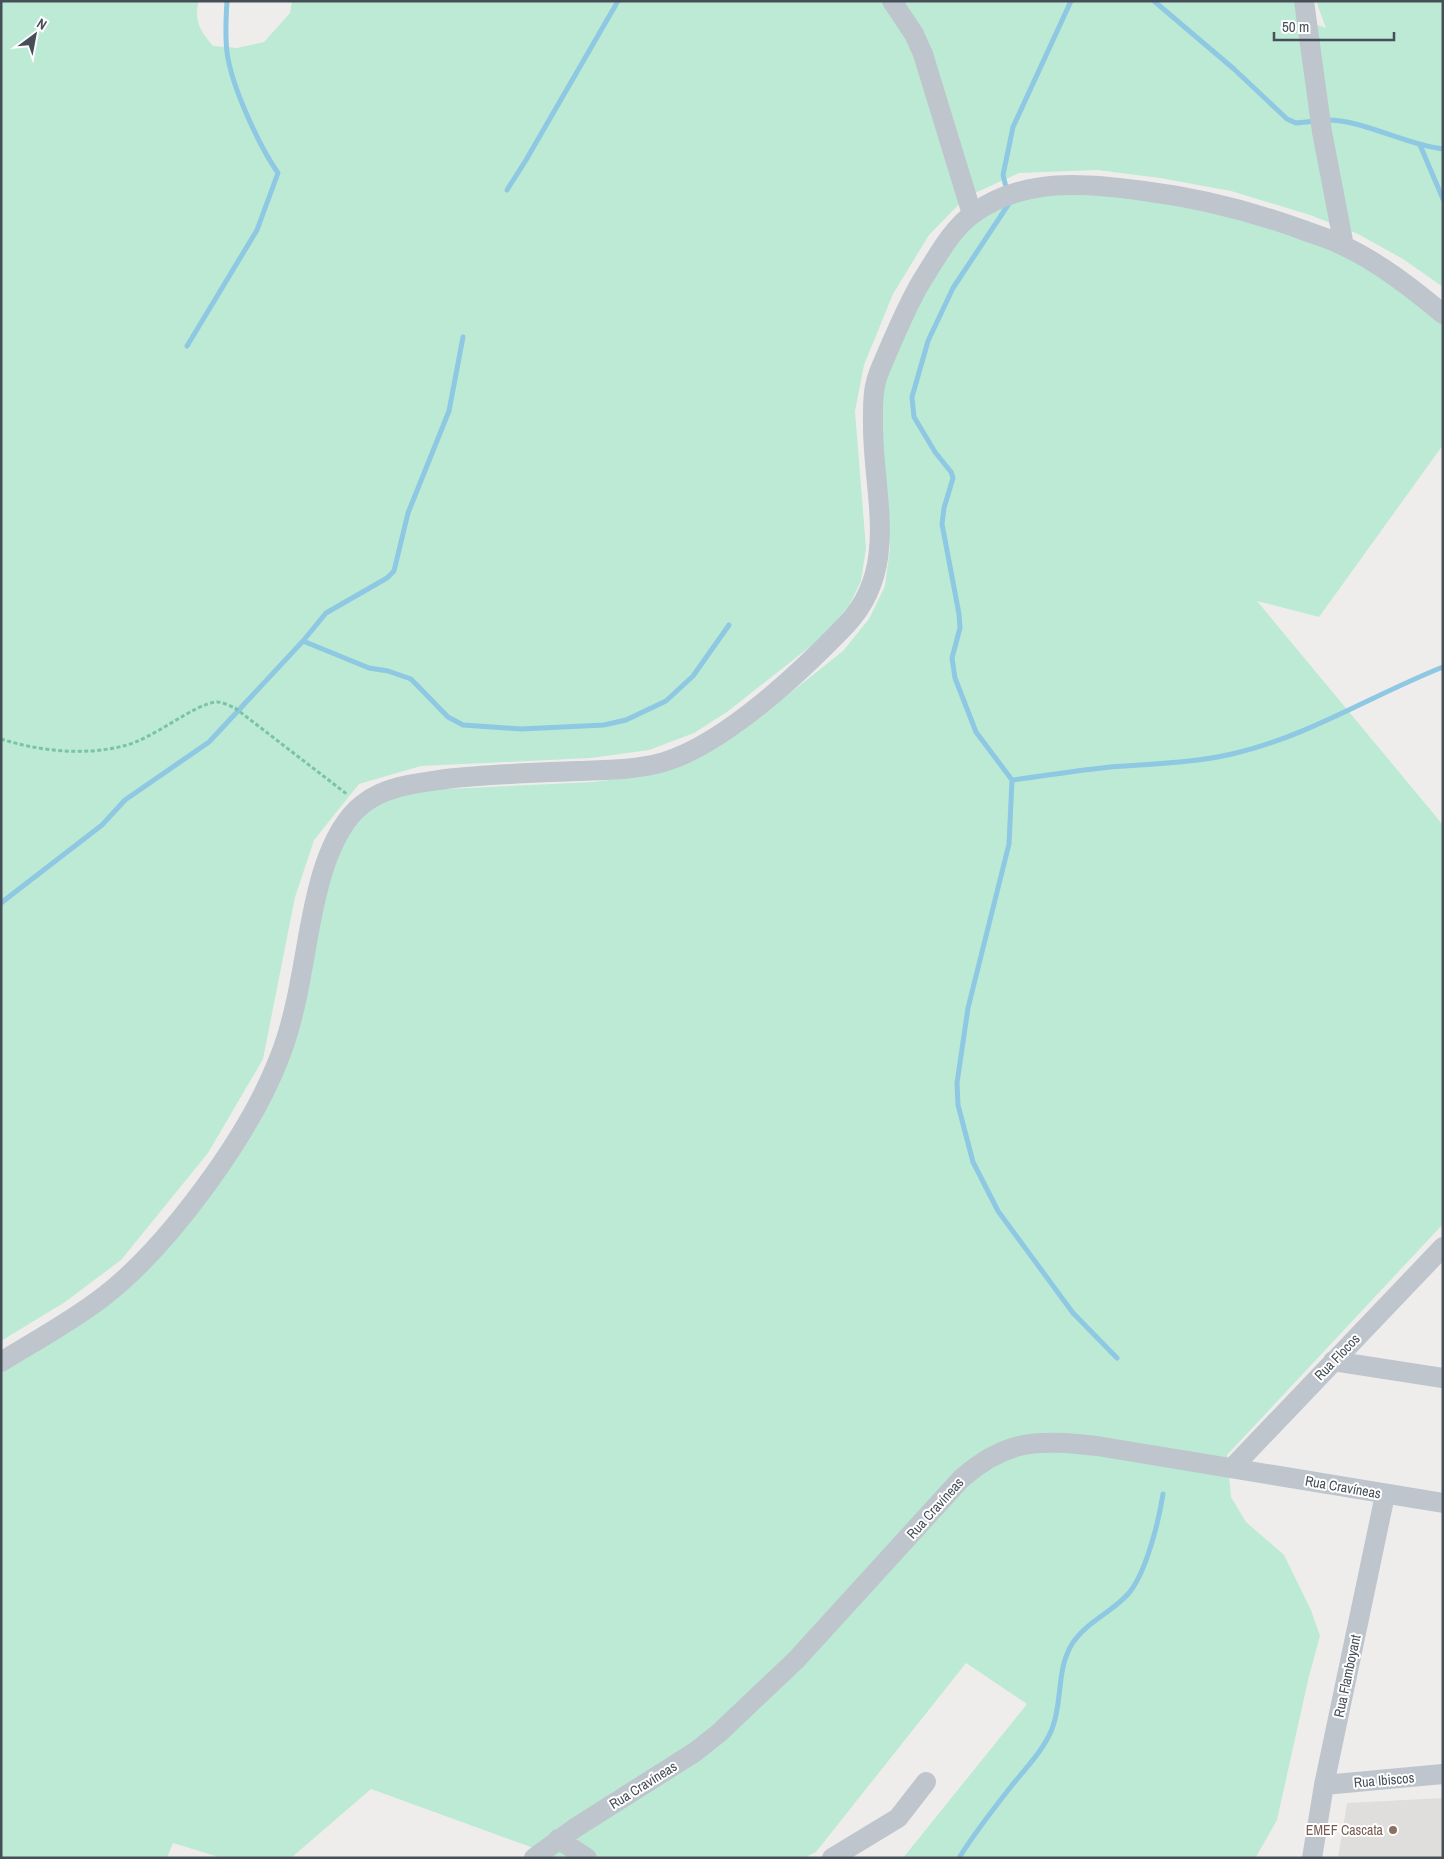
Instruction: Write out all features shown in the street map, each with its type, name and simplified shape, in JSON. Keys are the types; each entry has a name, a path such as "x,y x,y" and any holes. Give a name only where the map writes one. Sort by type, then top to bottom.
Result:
{"street":[{"path":"892,1 914,34 923,54 972,214"},
{"path":"1304,1 1322,132 1344,246"},
{"path":"1,1362 105,1296 177,1222 231,1150 261,1097 279,1058 301,980 312,913 320,880 339,836 360,805 403,786 422,782 476,776 637,769 668,761 691,751 752,710 794,675 859,610 870,591 877,570 881,533 873,462 876,382 911,299 944,246 972,214 1008,196 1043,186 1074,184 1117,187 1218,204 1264,216 1344,246 1414,289 1443,314"},
{"name":"Rua Flocos","path":"1232,1468 1333,1361 1439,1256"},
{"path":"1333,1361 1443,1378"},
{"name":"Rua Cravíneas","path":"534,1858 558,1839 648,1784 719,1733 796,1660 961,1479 976,1465 1006,1448 1053,1442 1097,1446 1443,1503"},
{"name":"Rua Flamboyant","path":"1312,1858 1324,1785 1385,1494"},
{"name":"Rua Ibiscos","path":"1324,1785 1443,1774"},
{"path":"832,1858 898,1818 926,1782"},
{"path":"558,1839 587,1858"}],"path":[{"path":"1,739 19,745 56,750 96,750 123,746 144,740 203,706 216,702 235,708 360,805"}],"shaded area":[{"name":"EMEF Cascata","path":"1443,1798 1443,1858 1338,1858 1347,1803"}],"green space":[{"path":"1,1 199,1 197,14 199,25 213,46 237,48 264,42 290,13 292,1 1296,1 1301,19 1326,28 1316,1 1443,1 1443,287 1403,259 1358,234 1310,215 1231,191 1160,178 1097,170 1019,173 966,197 929,235 893,294 864,365 855,411 866,548 861,581 849,606 826,634 727,712 694,733 649,750 591,758 421,766 359,784 314,840 295,897 263,1059 208,1153 121,1260 65,1302 1,1341"},
{"path":"1096,194 1156,201 1224,214 1303,237 1348,256 1443,318 1443,445 1319,617 1257,601 1443,825 1443,1224 1227,1455 1231,1497 1246,1522 1284,1555 1311,1610 1320,1636 1309,1676 1277,1820 1256,1857 903,1858 1027,1704 966,1663 816,1852 804,1858 554,1858 528,1846 371,1789 291,1858 222,1858 173,1843 167,1858 1,1858 1,1369 137,1278 286,1067 336,851 373,804 424,790 593,782 655,774 741,732 843,651 869,619 885,586 890,548 879,414 888,370 915,305 949,250 981,215 1026,196"}],"waterway":[{"path":"187,346 257,230 278,173 255,132 234,81 226,46 227,1"},
{"path":"507,190 618,1"},
{"path":"1007,191 1003,175 1013,127 1071,1"},
{"path":"1154,1 1234,69 1287,119 1296,123 1316,121"},
{"path":"1324,120 1352,123 1428,147 1443,149"},
{"path":"1420,145 1443,199"},
{"path":"1010,202 953,288 928,341 912,397 914,417 935,452 951,472 953,478 944,508 942,524 959,614 960,628 952,658 955,678 976,732 1012,780 1009,844 968,1008 957,1083 958,1105 973,1162 998,1211 1073,1313 1117,1358"},
{"path":"1,903 102,825 125,800 209,742 303,641 326,613 387,578 394,571 408,513 449,411 463,337"},
{"path":"303,641 369,668 388,671 411,679 448,717 463,725 521,729 604,725 626,720 666,701 693,676 729,625"},
{"path":"1012,780 1099,768 1187,761 1217,757 1260,747 1313,726 1443,667"},
{"path":"959,1858 985,1820 1045,1744 1058,1708 1064,1664 1072,1644 1084,1630 1121,1601 1135,1585 1151,1546 1163,1494"}],"place":[{"name":"EMEF Cascata","path":"1393,1830"}]}
